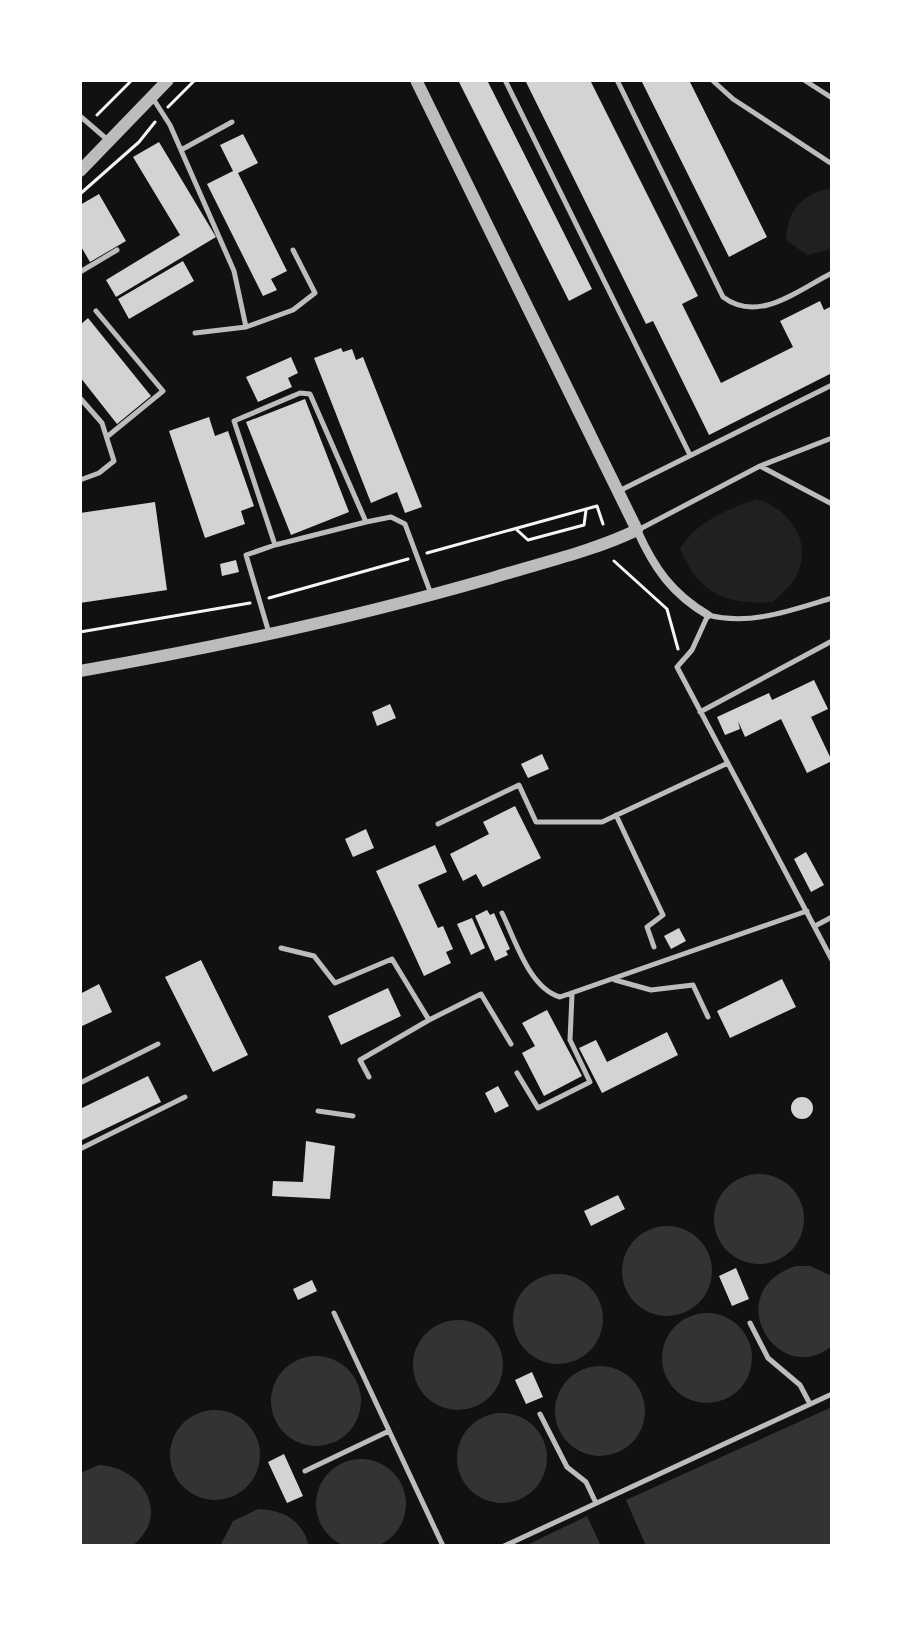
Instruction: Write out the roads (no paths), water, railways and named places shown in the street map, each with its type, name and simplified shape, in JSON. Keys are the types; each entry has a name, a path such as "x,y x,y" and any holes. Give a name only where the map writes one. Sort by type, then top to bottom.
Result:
{"street":[{"path":"80,171 168,80"},
{"path":"416,80 620,491 654,568 678,595 708,615"},
{"path":"80,671 269,634 431,595 609,543 637,530"}],"lane":[{"path":"505,80 690,455"},
{"path":"617,80 723,297 736,307 749,310 765,307 832,273"},
{"path":"712,80 733,99 832,164"},
{"path":"804,80 832,98"},
{"path":"152,97 181,150 234,271 246,327"},
{"path":"80,116 110,142"},
{"path":"181,150 232,122"},
{"path":"80,272 117,250"},
{"path":"195,333 246,327 293,310 315,293 293,250"},
{"path":"96,311 163,391 108,436"},
{"path":"620,491 832,385"},
{"path":"275,545 234,421 300,393 310,394 315,401 366,522"},
{"path":"80,398 102,423 114,461 99,473 80,480"},
{"path":"637,530 760,466 832,438"},
{"path":"760,466 832,504"},
{"path":"269,634 246,555 366,522 399,518 408,531 431,595"},
{"path":"832,598 764,617 724,619 708,615 686,659 677,667 832,960"},
{"path":"700,712 832,641"},
{"path":"438,824 519,785 536,822 602,822 728,763"},
{"path":"616,815 663,915 647,927 654,947"},
{"path":"502,913 540,983 551,995 572,995 807,911"},
{"path":"815,926 832,917"},
{"path":"281,948 314,956 335,983 392,959 429,1020"},
{"path":"614,980 651,990 693,985 708,1017"},
{"path":"369,1077 360,1060 481,994 511,1044"},
{"path":"517,1073 538,1108 590,1082 570,1040 572,995"},
{"path":"80,1083 158,1044"},
{"path":"80,1149 185,1097"},
{"path":"318,1111 353,1116"},
{"path":"334,1313 443,1546"},
{"path":"750,1323 768,1358 800,1385 810,1404"},
{"path":"504,1546 832,1394"},
{"path":"540,1414 567,1467 586,1482 596,1503"},
{"path":"305,1471 389,1431"}]}
